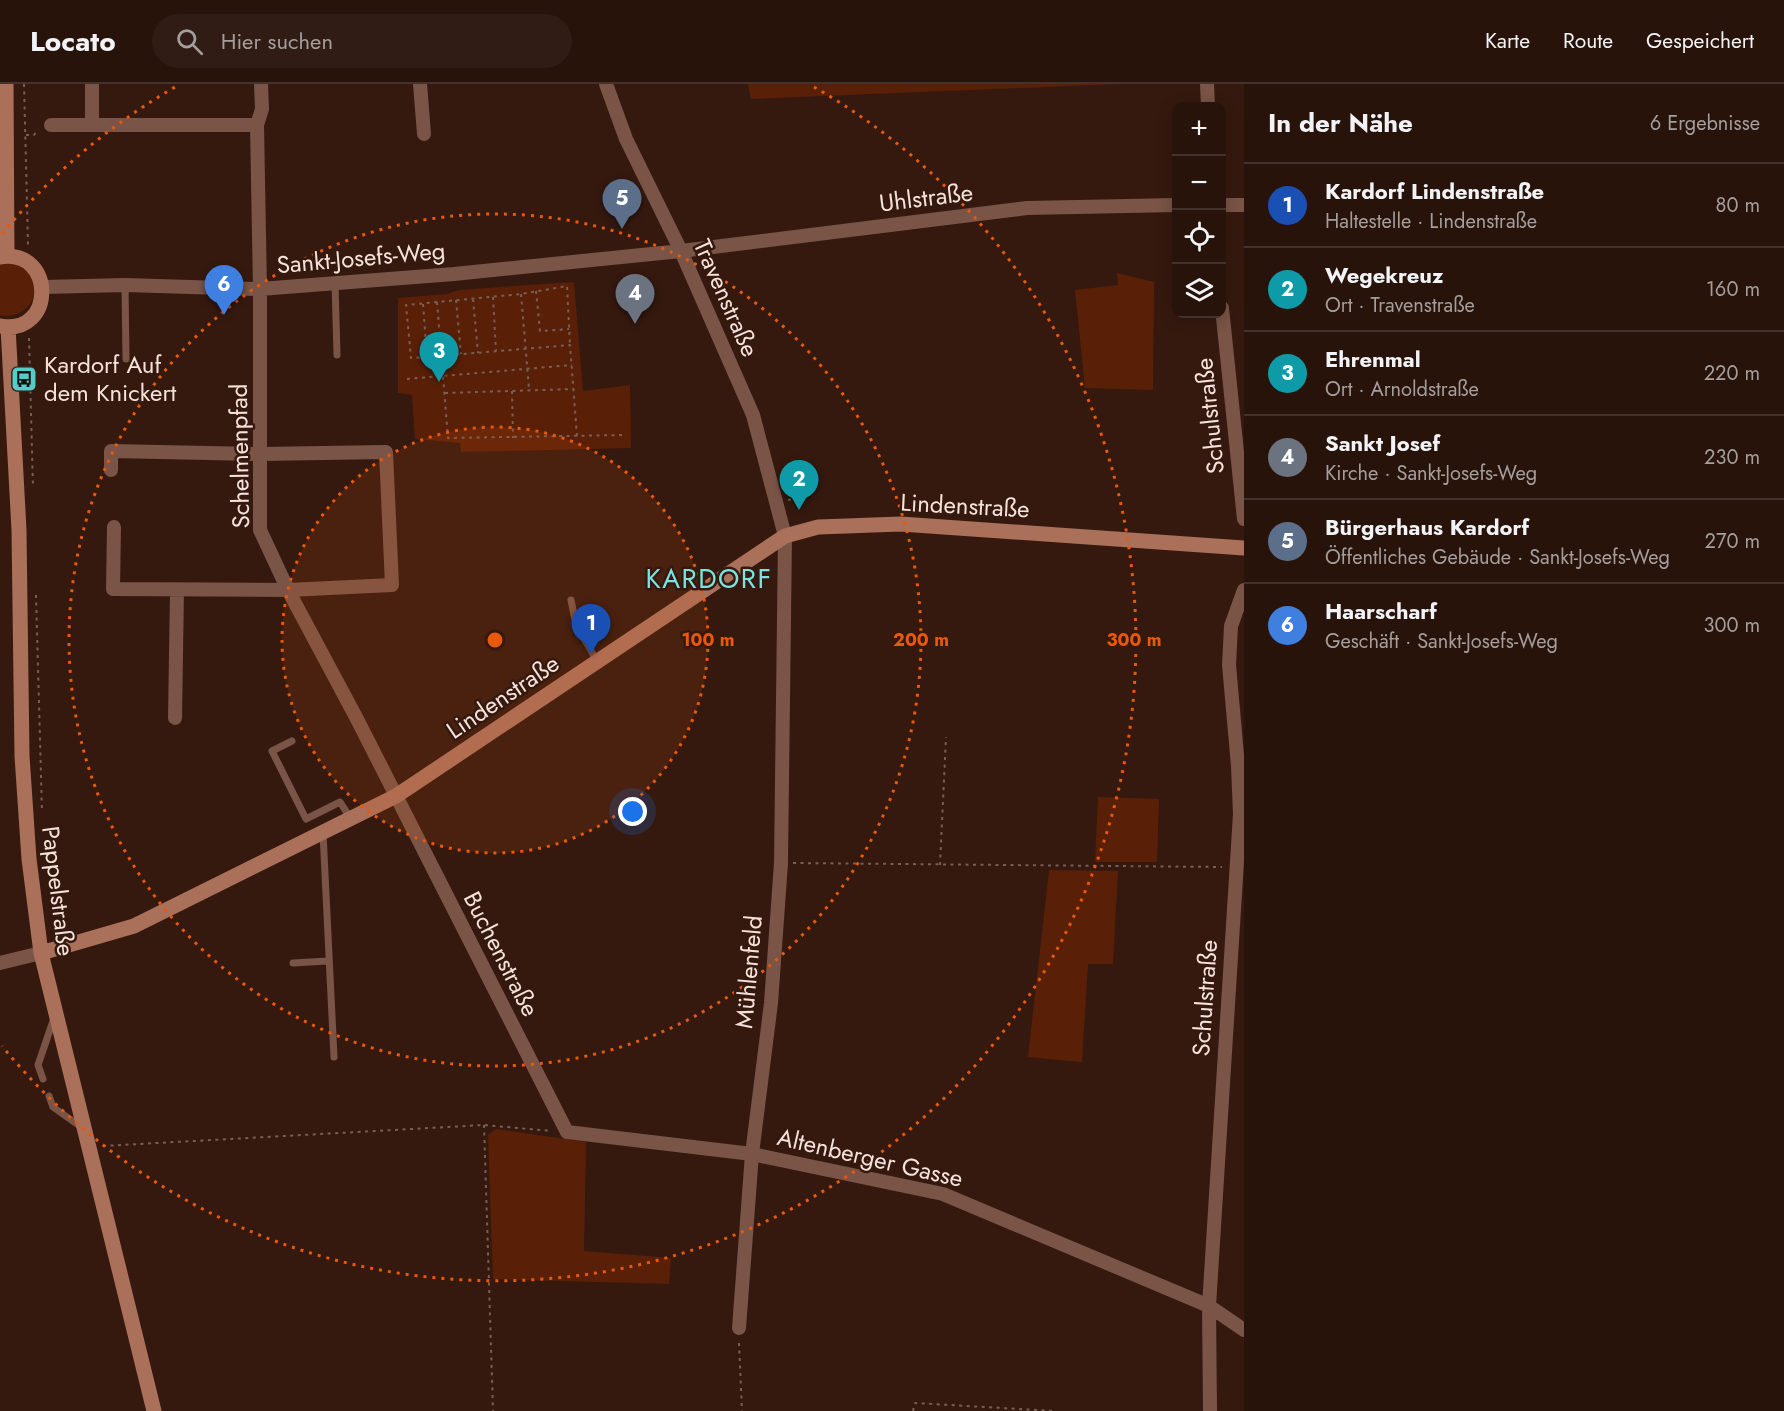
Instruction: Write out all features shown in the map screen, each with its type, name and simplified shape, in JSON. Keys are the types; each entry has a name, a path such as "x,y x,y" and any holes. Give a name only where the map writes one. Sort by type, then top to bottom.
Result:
{"main road":[{"path":"4,327 23,324 34,315 42,302 43,287 39,275 30,264 18,258 4,257 6,84"},
{"name":"Pappelstraße","path":"4,327 19,530 22,756 29,860 41,953 154,1411"},
{"name":"Lindenstraße","path":"41,953 134,926 396,796 785,536 818,527 901,524 1244,548"}],"street":[{"path":"92,84 92,125"},
{"name":"Schelmenpfad","path":"261,84 262,109 257,125 260,530 288,590 396,796"},
{"path":"420,84 424,134"},
{"name":"Travenstraße","path":"606,84 626,138 681,251 753,415 785,536"},
{"path":"1207,84 1208,102"},
{"path":"51,125 257,125"},
{"name":"Uhlstraße","path":"681,251 1027,208 1172,205"},
{"path":"1226,205 1244,205"},
{"name":"Sankt-Josefs-Weg","path":"43,287 125,285 260,289 681,251"},
{"name":"Schulstraße","path":"1222,318 1244,519"},
{"path":"111,470 111,451 260,454 386,453 392,585 288,590 113,589 114,527"},
{"name":"Mühlenfeld","path":"739,1328 752,1154 771,1003 781,863 785,536"},
{"path":"175,718 177,590"},
{"name":"Schulstraße","path":"1210,1411 1209,1306 1240,814 1230,665 1231,626 1244,590"},
{"name":"Buchenstraße","path":"396,796 567,1132"},
{"path":"0,963 41,953"},
{"name":"Altenberger Gasse","path":"567,1132 752,1154 943,1194 1209,1306 1244,1330"}],"lane":[{"path":"335,283 337,355"},
{"path":"125,285 126,359"},
{"path":"571,600 576,625 597,661"},
{"path":"292,741 272,751 306,819 340,802 351,819"},
{"path":"322,833 334,1057"},
{"path":"293,963 328,961"},
{"path":"43,1079 38,1065 56,1013"},
{"path":"49,1096 53,1107 84,1129"}],"path":[{"path":"24,84 28,244 34,252"},
{"path":"570,345 411,358 406,305 521,294 567,286 578,436"},
{"path":"536,291 540,331 569,329"},
{"path":"521,294 529,389"},
{"path":"493,297 496,351"},
{"path":"473,299 478,353"},
{"path":"456,300 461,354"},
{"path":"437,302 448,438 623,435"},
{"path":"423,304 427,357"},
{"path":"30,334 28,341 33,496"},
{"path":"407,379 572,365"},
{"path":"444,393 574,389"},
{"path":"512,391 513,438"},
{"path":"36,590 42,811"},
{"path":"940,864 946,737"},
{"path":"781,863 1237,867"},
{"path":"88,1147 484,1125 567,1132"},
{"path":"484,1125 493,1411"},
{"path":"739,1328 742,1411"},
{"path":"913,1411 915,1403 1054,1411"}],"shaded area":[{"path":"748,84 1117,84 751,99"},
{"path":"14,263 26,271 34,282 33,298 24,310 17,314 0,315 0,264"},
{"path":"1117,273 1154,282 1153,390 1085,388 1075,290 1118,285"},
{"path":"574,282 583,391 630,385 631,448 461,452 460,443 415,439 412,395 398,393 398,298 447,294 459,290"},
{"path":"1098,797 1159,799 1157,862 1095,862"},
{"path":"1049,870 1118,871 1113,964 1088,964 1082,1062 1028,1057"},
{"path":"496,1129 586,1142 584,1251 671,1258 669,1284 493,1279 488,1135"}],"place":[{"name":"Bürgerhaus Kardorf","path":"622,229"},
{"name":"Haarscharf","path":"224,315"},
{"name":"Sankt Josef","path":"635,324"},
{"name":"Kardorf Auf dem Knickert","path":"24,379"},
{"name":"Ehrenmal","path":"439,382"},
{"name":"Wegekreuz","path":"799,510"},
{"name":"Kardorf Lindenstraße","path":"591,654"}],"district":[{"name":"KARDORF","path":"709,579"}]}
